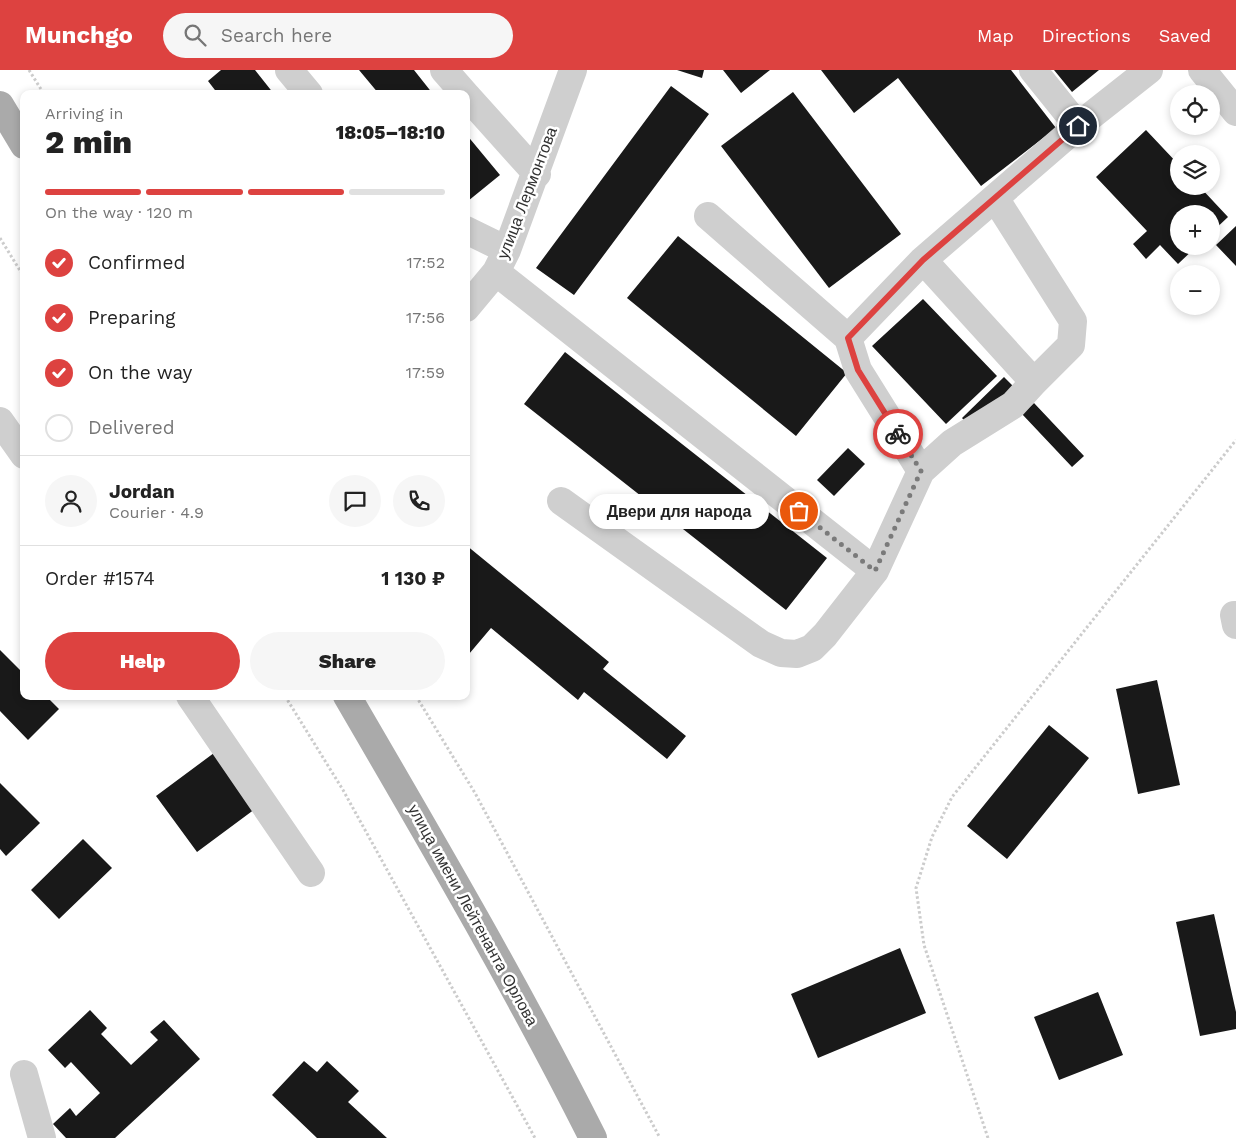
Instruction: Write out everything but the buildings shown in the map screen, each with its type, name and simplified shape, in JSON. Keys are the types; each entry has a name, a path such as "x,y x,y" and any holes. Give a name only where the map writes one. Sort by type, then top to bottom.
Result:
{"main road":[{"path":"0,105 20,138"},
{"name":"улица имени Лейтенанта Орлова","path":"349,700 477,918 593,1138"}],"lane":[{"path":"290,70 306,90"},
{"path":"444,70 462,90"},
{"name":"улица Лермонтова","path":"470,303 501,261 537,174 573,70"},
{"path":"1033,70 1078,126"},
{"path":"848,338 923,260 1078,126 1149,70"},
{"path":"1202,70 1236,112"},
{"path":"470,99 537,174"},
{"path":"561,501 761,644 781,653 797,654 812,648 825,636 875,571 921,471 952,443 1013,405 1071,345 1073,321 995,198"},
{"path":"708,216 848,338 858,370 921,471"},
{"path":"470,234 875,571"},
{"path":"923,260 1034,382"},
{"path":"0,421 20,450"},
{"path":"193,700 311,873"},
{"path":"24,1074 42,1138"}],"path":[{"path":"29,70 42,90"},
{"path":"0,238 20,270"},
{"path":"988,1138 924,945 916,888 932,837 952,797 1236,440"},
{"path":"287,700 343,790 535,1138"},
{"path":"418,700 475,792 660,1138"}],"way so far":[{"path":"799,511 875,571 921,471 898,434"}],"place":[{"name":"Двери для народа","path":"799,511"}],"route":[{"path":"898,434 858,370 848,338 923,260 1078,126"}]}
